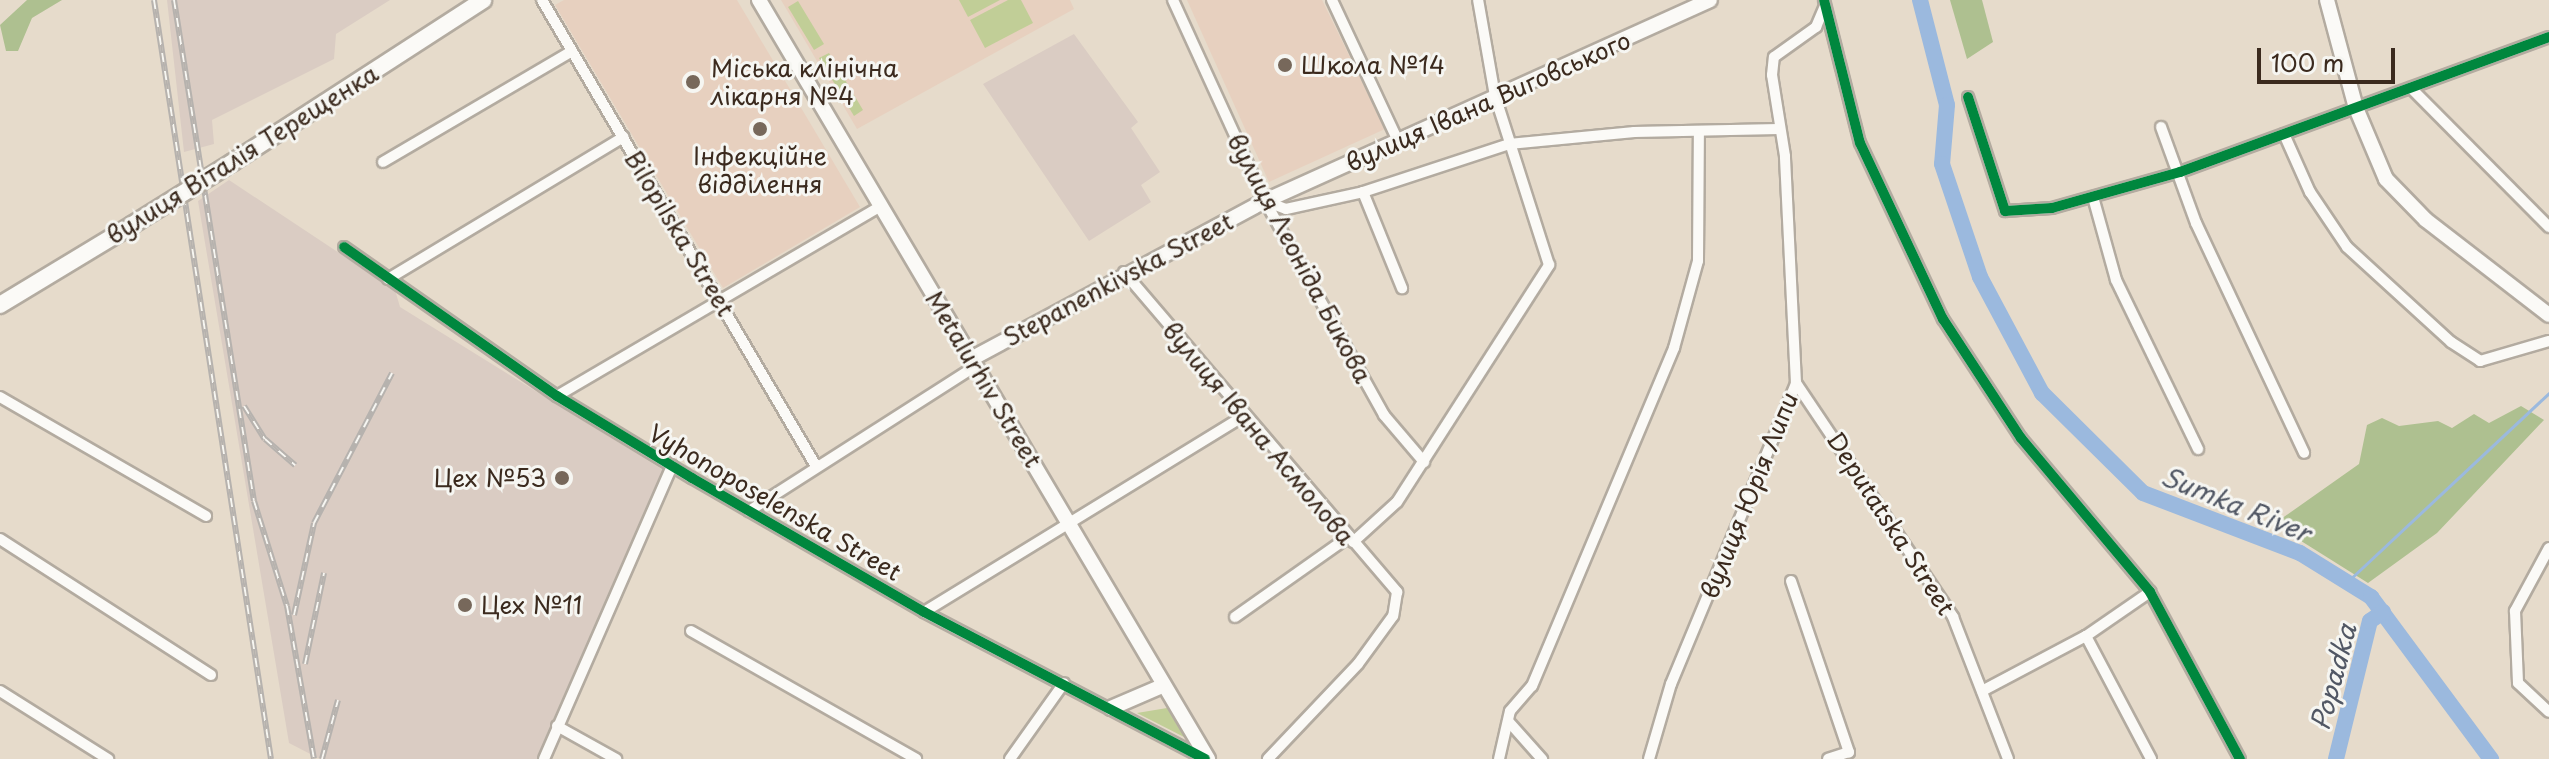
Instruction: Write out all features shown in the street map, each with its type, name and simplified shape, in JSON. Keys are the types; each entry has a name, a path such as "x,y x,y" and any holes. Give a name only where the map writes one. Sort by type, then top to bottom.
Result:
{"main road":[{"name":"вулиця Віталія Терещенка","path":"0,305 233,162 483,0"},
{"name":"Metalurhiv Street","path":"759,0 1206,759"},
{"name":"вулиця Івана Виговського","path":"1265,201 1710,0"},
{"path":"2327,0 2356,108 2386,179 2426,220 2549,315"},
{"name":"Stepanenkivska Street","path":"974,362 1124,272 1265,201"},
{"path":"1111,708 1162,686"}],"street":[{"name":"Bilopilska Street","path":"542,0 816,466"},
{"name":"вулиця Леоніда Бикова","path":"1173,0 1265,201 1384,415 1424,462"},
{"path":"1332,0 1398,141"},
{"path":"1235,617 1350,540 1397,502 1549,265 1495,96 1478,0"},
{"path":"1824,4 1839,39 1860,143 1943,319 2021,438 2150,592 2240,759"},
{"name":"вулиця Юрія Липи","path":"1649,759 1671,684 1796,383 1774,57 1816,27 1824,4"},
{"path":"1968,97 2005,211 2093,197 2180,172 2549,37"},
{"path":"383,162 572,51"},
{"path":"2411,88 2549,227"},
{"path":"2161,127 2207,248 2304,453"},
{"path":"1265,201 1286,209 1363,192 1509,144 1699,131 1779,129"},
{"path":"1499,759 1509,722 1532,686 1674,348 1698,261 1699,131"},
{"path":"2284,134 2310,192 2347,247 2451,342 2480,361 2549,341"},
{"path":"388,279 623,137"},
{"path":"1363,192 1402,288"},
{"path":"2093,197 2116,280 2198,449"},
{"path":"557,396 881,206"},
{"name":"Vyhonoposelenska Street","path":"344,247 557,396 672,466 924,612 1206,759"},
{"name":"вулиця Івана Асмолова","path":"1124,272 1242,417 1397,592 1393,616 1358,664 1268,759"},
{"name":"Stepanenkivska Street","path":"749,511 974,362"},
{"name":"Deputatska Street","path":"1796,383 1911,547 1953,617 2008,759"},
{"path":"0,397 206,516"},
{"path":"924,612 1242,417"},
{"path":"544,759 672,466"},
{"path":"0,539 211,675"},
{"path":"2549,548 2515,611 2518,683 2549,712"},
{"path":"1791,581 1850,756 1828,759"},
{"path":"1982,691 2086,636 2150,592"},
{"path":"691,631 916,759"},
{"path":"2086,636 2151,759"},
{"path":"1010,759 1064,683"},
{"path":"0,691 108,759"},
{"path":"1509,722 1542,759"},
{"path":"557,726 616,759"},
{"path":"1653,746 1662,759"}],"shaded area":[{"path":"167,0 390,0 336,34 334,59 212,120 214,144 184,152"},
{"name":"Міська клінічна лікарня №4","path":"564,0 737,0 860,207 723,288 555,5"},
{"path":"781,0 1070,0 1074,9 857,129"},
{"name":"Школа №14","path":"1187,0 1322,0 1385,129 1269,182"},
{"path":"1074,34 1138,122 1131,128 1160,172 1141,185 1151,202 1089,241 983,84"},
{"path":"229,180 395,290 400,307 663,470 537,759 320,759 289,743 198,201"}],"green space":[{"path":"27,0 62,0 32,18 18,51 6,51 0,25"},
{"path":"959,0 1000,0 968,17"},
{"path":"1008,0 1021,0 1033,23 985,48 970,20"},
{"path":"1950,0 1982,0 1993,42 1967,59"},
{"path":"798,1 824,44 814,50 788,7"},
{"path":"829,53 863,110 854,116 819,58"},
{"path":"2521,406 2544,420 2437,533 2368,583 2274,524 2359,464 2367,425 2382,418 2399,426 2438,421 2452,428 2474,414 2489,423"},
{"path":"1167,708 1172,714 1188,739 1137,713"}],"waterway":[{"name":"Sumka River","path":"1920,0 1947,105 1942,164 1980,277 2042,393 2143,493 2300,553 2371,597 2491,759"},
{"path":"2348,581 2549,393"},
{"name":"Popadka","path":"2336,759 2370,621 2383,612"}],"railway":[{"path":"154,0 271,759"},
{"path":"174,0 254,501 287,606 314,759"},
{"path":"294,615 314,523 392,373"},
{"path":"244,406 265,439 295,465"},
{"path":"305,664 324,573"},
{"path":"322,759 338,700"}],"cycle path":[{"path":"1824,0 1860,143 1943,319 2021,438 2150,592 2240,759"},
{"path":"1968,97 2005,211 2052,208 2180,172 2549,37"},
{"path":"344,247 557,396 692,478 924,612 1205,759"}],"place":[{"name":"Школа №14","path":"1285,65"},
{"name":"Міська клінічна лікарня №4","path":"693,82"},
{"name":"Інфекційне відділення","path":"760,129"},
{"name":"Цех №53","path":"562,478"},
{"name":"Цех №11","path":"465,605"}]}
